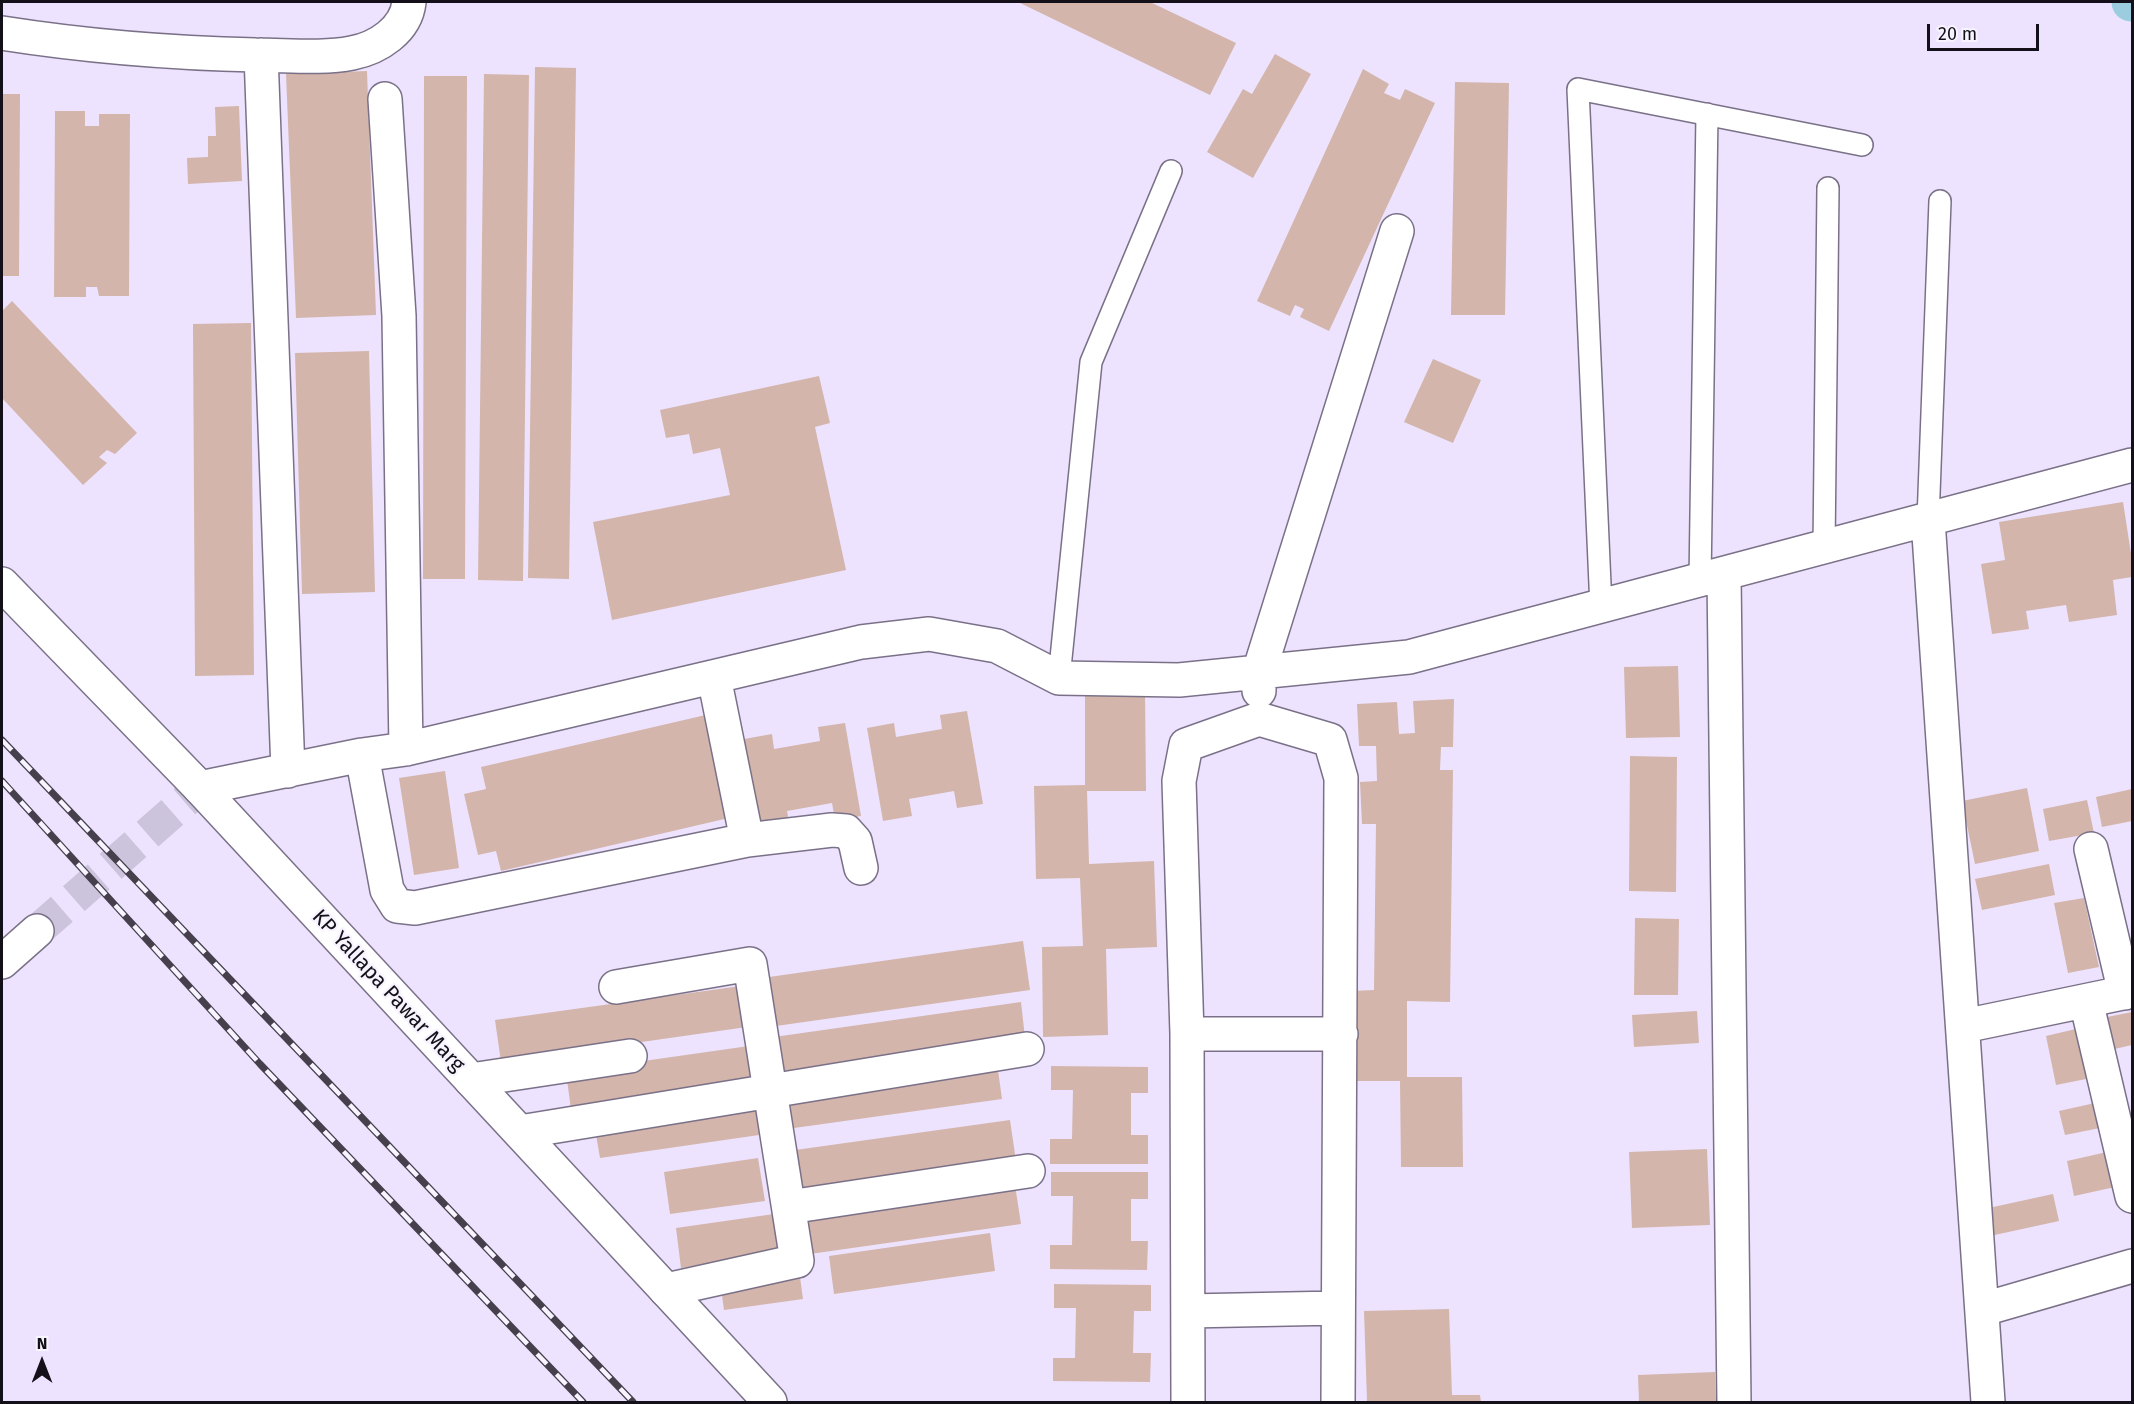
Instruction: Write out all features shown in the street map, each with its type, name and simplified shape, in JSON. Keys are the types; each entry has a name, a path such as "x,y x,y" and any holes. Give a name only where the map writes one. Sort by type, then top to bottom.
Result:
{"street":[{"path":"2,33 202,54 351,53 372,47 392,34 402,24 409,2"},
{"path":"261,55 288,771"},
{"path":"385,99 399,316 406,749"},
{"path":"1259,719 1259,672 1397,231"},
{"path":"200,788 362,755 406,749 861,642 929,634 997,646 1059,678 1179,680 1409,657 2133,465"},
{"path":"1928,520 1984,1309 1988,1402"},
{"path":"1712,578 1734,1402"},
{"name":"KP Yallapa Pawar Marg","path":"2,584 200,788 770,1402"},
{"path":"714,677 747,840"},
{"path":"1188,1402 1187,1034 1179,781 1186,745 1259,719 1330,740 1341,778 1338,1402"},
{"path":"362,755 387,890 397,906 415,908 747,840 832,830 846,831 855,841 861,868"},
{"path":"1964,1026 2129,992 2091,849"},
{"path":"2,962 37,931"},
{"path":"616,987 750,964 771,1091 797,1261 666,1290"},
{"path":"2086,1001 2133,1196"},
{"path":"1187,1034 1341,1034"},
{"path":"520,1132 1027,1049"},
{"path":"471,1080 630,1056"},
{"path":"789,1207 1028,1170"},
{"path":"1984,1309 2133,1266"},
{"path":"1188,1311 1338,1308"}],"lane":[{"path":"1601,607 1578,89 1862,145"},
{"path":"1707,114 1712,578"},
{"path":"1059,678 1091,362 1171,171"},
{"path":"1824,548 1828,188"},
{"path":"1928,520 1940,201"}],"building":[{"path":"1018,2 1150,2 1236,43 1210,95"},
{"path":"1275,54 1311,74 1253,178 1207,152 1243,89 1252,94"},
{"path":"535,67 576,68 569,579 528,578"},
{"path":"1363,69 1389,84 1384,93 1400,100 1405,89 1435,103 1329,331 1300,317 1304,309 1295,305 1290,316 1257,301"},
{"path":"367,71 376,315 296,318 286,74"},
{"path":"484,74 529,75 523,581 478,580"},
{"path":"424,76 467,76 465,579 423,579"},
{"path":"1455,82 1509,83 1505,315 1451,315"},
{"path":"2,94 20,94 19,276 2,276"},
{"path":"239,106 242,181 188,184 187,158 208,157 208,136 216,136 215,107"},
{"path":"55,111 85,111 85,126 99,126 99,114 130,114 129,296 99,296 97,287 86,287 86,297 54,297"},
{"path":"12,301 137,433 115,454 107,450 99,457 107,463 83,485 2,398 2,311"},
{"path":"251,323 254,675 195,676 193,324"},
{"path":"369,351 375,592 302,594 295,353"},
{"path":"1433,359 1481,380 1453,443 1404,422"},
{"path":"819,376 830,423 815,427 846,570 612,620 593,522 730,495 720,448 693,454 689,434 666,438 660,410"},
{"path":"2123,502 2132,560 2132,577 2113,580 2117,615 2069,622 2066,605 2026,611 2029,629 1992,634 1981,564 2005,560 1999,522"},
{"path":"1678,666 1680,737 1626,738 1624,667"},
{"path":"1145,692 1146,791 1087,791 1089,864 1154,861 1157,947 1106,949 1108,1035 1043,1037 1042,947 1083,946 1080,878 1036,879 1034,786 1085,785 1085,693"},
{"path":"1454,699 1453,747 1441,747 1440,770 1453,770 1450,1002 1407,1001 1407,1077 1462,1077 1463,1167 1401,1167 1400,1081 1351,1081 1351,991 1374,990 1376,824 1362,824 1360,782 1377,781 1376,746 1359,746 1357,704 1397,702 1399,734 1415,733 1413,701"},
{"path":"967,711 983,804 957,808 954,791 909,799 912,816 883,821 867,728 894,723 896,737 942,729 940,715"},
{"path":"710,714 733,817 501,871 496,851 478,855 464,794 486,789 481,767"},
{"path":"845,723 861,816 835,820 832,803 787,811 790,828 760,833 744,739 772,734 774,749 820,741 818,727"},
{"path":"1630,756 1677,757 1676,892 1629,891"},
{"path":"445,771 459,868 414,875 399,778"},
{"path":"2027,788 2039,851 1975,864 1962,801"},
{"path":"2132,789 2132,821 2102,827 2096,797"},
{"path":"2087,800 2094,833 2049,841 2043,809"},
{"path":"2049,864 2055,895 1982,910 1975,879"},
{"path":"2084,898 2099,967 2068,973 2054,903"},
{"path":"1635,918 1679,919 1678,995 1634,995"},
{"path":"1023,941 1030,990 769,1027 762,978"},
{"path":"748,985 754,1026 501,1062 495,1020"},
{"path":"1021,1002 1025,1038 779,1073 774,1037"},
{"path":"1697,1011 1699,1043 1634,1047 1632,1015"},
{"path":"2132,1012 2132,1045 2110,1050 2102,1018"},
{"path":"2080,1028 2091,1078 2056,1085 2046,1036"},
{"path":"756,1045 762,1090 572,1117 566,1072"},
{"path":"997,1063 1002,1099 787,1129 782,1094"},
{"path":"1051,1066 1148,1067 1148,1093 1131,1093 1131,1135 1148,1135 1148,1164 1050,1164 1050,1139 1072,1139 1073,1090 1051,1090"},
{"path":"761,1100 766,1134 600,1158 594,1123"},
{"path":"2104,1101 2110,1126 2065,1135 2059,1111"},
{"path":"1010,1120 1016,1161 794,1192 788,1151"},
{"path":"1707,1149 1710,1225 1632,1228 1629,1152"},
{"path":"2107,1152 2115,1187 2074,1196 2067,1161"},
{"path":"758,1158 765,1201 670,1214 664,1172"},
{"path":"1051,1172 1148,1172 1148,1199 1131,1199 1131,1241 1148,1241 1147,1270 1050,1269 1050,1245 1072,1245 1073,1196 1051,1196"},
{"path":"1015,1185 1021,1224 810,1254 805,1215"},
{"path":"2053,1194 2059,1221 1990,1236 1984,1209"},
{"path":"774,1214 779,1254 681,1268 676,1228"},
{"path":"990,1233 995,1271 834,1294 829,1256"},
{"path":"799,1270 803,1299 724,1310 720,1281"},
{"path":"1054,1284 1151,1285 1151,1311 1134,1311 1133,1353 1151,1353 1150,1382 1053,1381 1053,1358 1075,1358 1076,1308 1054,1308"},
{"path":"1449,1309 1452,1395 1480,1395 1481,1402 1367,1401 1364,1311"},
{"path":"1715,1372 1716,1402 1639,1402 1638,1375"}],"tunnel":[{"path":"37,931 200,788"}],"railway":[{"path":"2,740 633,1402"},
{"path":"2,781 260,1064 583,1402"}]}
